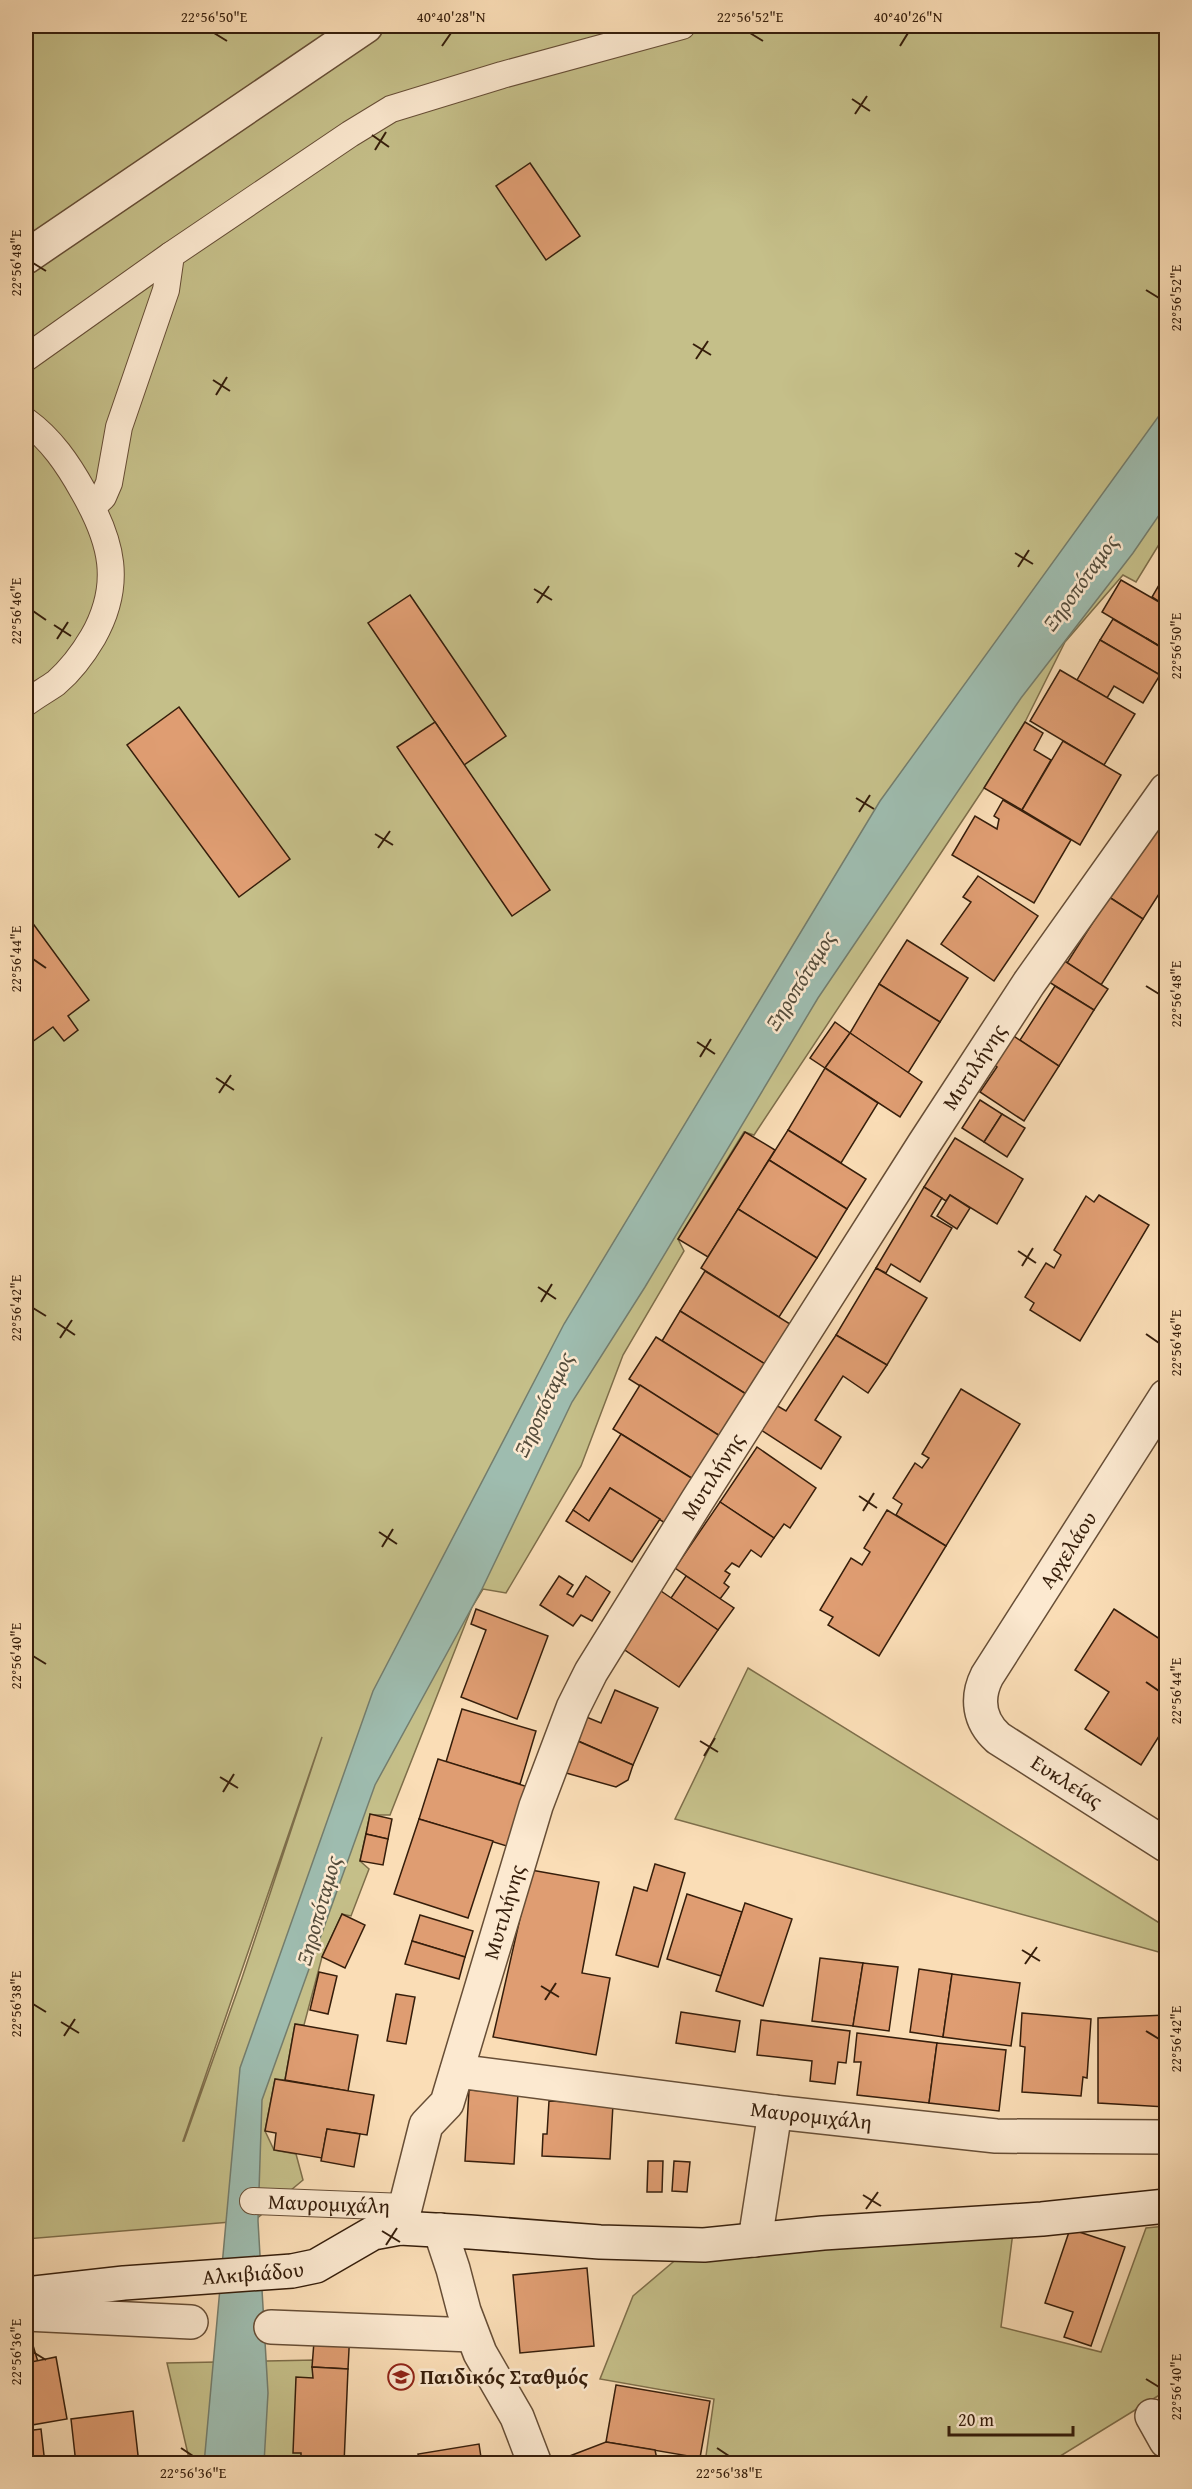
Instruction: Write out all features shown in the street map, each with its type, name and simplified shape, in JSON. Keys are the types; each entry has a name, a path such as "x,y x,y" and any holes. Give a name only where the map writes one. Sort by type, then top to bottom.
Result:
{"street":[{"path":"26,257 366,26"},
{"name":"Μυτιλήνης","path":"402,2218 426,2125 447,2103 536,1806 573,1708 591,1672 639,1592 1029,983 1167,790"},
{"name":"Αρχελάου","path":"981,1707 981,1692 987,1676 1167,1396"},
{"name":"Ευκλείας","path":"981,1707 986,1724 998,1738 1167,1845"},
{"name":"Μαυρομιχάλη","path":"457,2071 775,2112 996,2136 1167,2137"},
{"path":"755,2240 775,2112"},
{"path":"535,2463 517,2417 472,2335 455,2231 600,2242 704,2245 823,2233 1042,2219 1167,2206"},
{"name":"Αλκιβιάδου","path":"26,2294 124,2283 292,2271 316,2266 402,2218 455,2231"},
{"path":"26,2314 191,2322"},
{"path":"271,2327 472,2335"}],"lane":[{"path":"26,358 171,255 350,134 391,109 502,75 682,26"},
{"path":"92,507 103,497 109,483 119,427 166,290 170,276 171,255"},
{"path":"26,421 55,447 92,507 109,549 111,576 110,599 102,622 84,653 57,682 26,703"},
{"name":"Μαυρομιχάλη","path":"253,2201 402,2218"}],"shaded area":[{"path":"26,26 1166,26 1166,533 1136,582 1123,575 1065,642 1025,722 984,788 754,1135 744,1132 678,1239 684,1251 623,1355 581,1466 506,1593 483,1589 472,1607 390,1815 370,1815 360,1861 369,1869 351,1916 342,1914 322,1957 304,2025 295,2024 285,2080 275,2079 265,2131 274,2150 296,2154 303,2180 255,2220 26,2239","holes":["322,1737 242,1978 183,2141"]},
{"path":"748,1668 1166,1927 1166,1954 675,1819"},
{"path":"1166,2226 1166,2391 1049,2463 705,2463 714,2399 600,2379 633,2296 692,2246 1013,2232 1001,2327 1101,2352 1146,2228"},
{"path":"316,2360 309,2463 190,2463 167,2363"}],"water":[{"name":"Ξηροπόταμος","path":"1166,406 1166,505 1133,553 1021,698 818,998 645,1287 572,1402 482,1589 375,1785 262,2100 258,2221 268,2393 264,2463 204,2464 240,2068 373,1691 564,1324 880,801"}],"building":[{"path":"530,163 580,236 546,260 496,186"},
{"path":"1166,573 1166,606 1152,597"},
{"path":"1121,580 1166,606 1166,650 1102,612"},
{"path":"410,595 506,736 464,765 368,623"},
{"path":"1113,619 1166,650 1166,664 1160,675 1100,640"},
{"path":"1100,640 1160,675 1143,703 1114,686 1107,698 1077,680"},
{"path":"1060,670 1135,714 1104,765 1030,721"},
{"path":"179,707 290,859 239,897 127,745"},
{"path":"435,722 550,890 512,916 397,747"},
{"path":"1025,722 1043,733 1034,750 1051,760 1022,810 984,788"},
{"path":"1063,741 1121,775 1080,845 1022,810"},
{"path":"1003,800 1071,840 1034,903 952,855 975,816 997,829 999,819 994,816"},
{"path":"1153,827 1166,836 1166,883 1143,919 1109,897"},
{"path":"978,876 1038,916 994,981 941,944 971,902 963,897"},
{"path":"1109,897 1143,919 1101,985 1067,963"},
{"path":"26,914 89,1000 68,1016 78,1030 64,1041 53,1027 32,1042 26,1033"},
{"path":"907,940 968,978 940,1022 879,984"},
{"path":"1063,960 1108,989 1094,1010 1049,982"},
{"path":"879,984 940,1022 908,1073 850,1033"},
{"path":"1055,986 1094,1010 1059,1066 1020,1040"},
{"path":"835,1022 850,1033 825,1068 810,1058"},
{"path":"1006,1031 1059,1066 1024,1121 980,1092 997,1067 987,1061"},
{"path":"850,1033 922,1082 900,1117 825,1068"},
{"path":"825,1068 878,1103 841,1163 788,1130"},
{"path":"980,1100 1002,1114 984,1142 962,1128"},
{"path":"1002,1114 1025,1128 1007,1157 984,1142"},
{"path":"788,1130 866,1179 847,1209 769,1160"},
{"path":"745,1132 775,1150 708,1257 678,1239"},
{"path":"955,1138 1023,1179 997,1224 950,1195 946,1201 924,1187"},
{"path":"769,1160 847,1209 817,1258 738,1209"},
{"path":"924,1187 942,1198 931,1216 952,1228 920,1282 891,1264 886,1273 876,1268"},
{"path":"950,1195 970,1208 957,1229 937,1216"},
{"path":"1099,1195 1149,1225 1080,1341 1030,1310 1034,1303 1025,1297 1046,1263 1054,1268 1061,1255 1054,1250 1086,1196 1094,1202"},
{"path":"738,1209 817,1258 779,1317 701,1268"},
{"path":"876,1268 927,1298 887,1365 836,1335"},
{"path":"705,1271 790,1324 765,1364 680,1311"},
{"path":"680,1311 765,1364 746,1394 662,1341"},
{"path":"836,1335 887,1365 868,1393 843,1376 815,1420 841,1437 821,1469 761,1430 776,1405 786,1411"},
{"path":"656,1337 746,1394 720,1436 629,1379"},
{"path":"640,1385 720,1436 693,1479 613,1429"},
{"path":"961,1389 1020,1424 946,1546 896,1515 902,1504 893,1498 915,1463 922,1468 929,1458 922,1454"},
{"path":"621,1434 693,1479 665,1523 610,1488 589,1521 573,1510"},
{"path":"757,1447 816,1488 790,1528 784,1524 774,1538 720,1502"},
{"path":"610,1488 660,1519 632,1562 566,1521 573,1510 589,1521"},
{"path":"720,1502 774,1538 761,1557 751,1550 739,1567 732,1563 725,1571 730,1574 724,1583 729,1587 720,1599 675,1568"},
{"path":"887,1510 946,1546 879,1656 828,1625 833,1617 820,1610 851,1558 862,1565 870,1552 864,1548"},
{"path":"559,1576 573,1585 567,1594 573,1597 586,1576 610,1592 592,1621 581,1615 573,1626 540,1605"},
{"path":"686,1576 734,1608 718,1630 671,1598"},
{"path":"658,1589 718,1630 679,1687 619,1646"},
{"path":"476,1609 548,1636 517,1719 461,1697 486,1630 471,1624"},
{"path":"1114,1609 1166,1643 1166,1725 1141,1765 1085,1729 1109,1692 1075,1670"},
{"path":"615,1690 658,1708 633,1765 569,1737 579,1714 601,1723"},
{"path":"462,1709 536,1731 520,1784 446,1762"},
{"path":"573,1739 633,1765 628,1780 616,1787 559,1771"},
{"path":"438,1759 528,1787 510,1847 419,1819"},
{"path":"370,1814 392,1819 388,1839 366,1834"},
{"path":"419,1819 493,1841 468,1918 394,1894"},
{"path":"366,1834 388,1839 383,1865 360,1861"},
{"path":"655,1864 685,1873 658,1967 616,1955 634,1887 647,1891"},
{"path":"531,1870 599,1882 582,1973 610,1978 596,2055 493,2037"},
{"path":"687,1894 742,1912 721,1976 667,1959"},
{"path":"745,1903 792,1919 763,2006 716,1991"},
{"path":"342,1914 365,1925 345,1968 322,1957"},
{"path":"420,1915 473,1931 465,1957 412,1941"},
{"path":"412,1941 465,1957 459,1979 405,1964"},
{"path":"820,1958 863,1963 853,2026 812,2021"},
{"path":"863,1963 898,1967 889,2031 853,2026"},
{"path":"919,1969 952,1974 943,2037 910,2032"},
{"path":"319,1972 337,1976 328,2014 310,2010"},
{"path":"952,1974 1020,1983 1011,2046 943,2037"},
{"path":"396,1994 415,1997 406,2044 387,2041"},
{"path":"681,2012 740,2021 735,2052 676,2043"},
{"path":"1022,2013 1091,2019 1087,2078 1083,2077 1081,2096 1022,2092 1025,2047 1020,2046"},
{"path":"1166,2015 1166,2107 1098,2103 1098,2018"},
{"path":"761,2020 850,2031 846,2063 838,2062 835,2084 810,2081 812,2061 757,2055"},
{"path":"295,2024 358,2035 348,2091 285,2080"},
{"path":"857,2033 937,2043 929,2103 857,2095 861,2062 854,2062"},
{"path":"937,2043 1006,2050 999,2111 929,2103"},
{"path":"275,2079 374,2095 367,2135 327,2129 322,2158 274,2150 276,2133 265,2131"},
{"path":"469,2090 518,2093 514,2164 465,2161"},
{"path":"549,2101 613,2104 610,2159 542,2156 543,2134 547,2134"},
{"path":"327,2129 360,2134 354,2167 321,2161"},
{"path":"648,2161 663,2161 662,2192 647,2192"},
{"path":"674,2161 690,2162 687,2192 672,2191"},
{"path":"1070,2229 1125,2247 1091,2346 1064,2337 1073,2312 1045,2303"},
{"path":"587,2268 594,2346 520,2353 513,2275"},
{"path":"26,2322 38,2362 26,2363"},
{"path":"315,2329 350,2330 348,2369 312,2367"},
{"path":"56,2357 67,2419 26,2426 26,2363"},
{"path":"312,2367 348,2369 344,2464 301,2464 301,2453 293,2453 296,2377 313,2378"},
{"path":"616,2385 710,2401 700,2458 606,2442"},
{"path":"133,2411 139,2464 76,2464 71,2419"},
{"path":"41,2429 45,2464 26,2464 26,2431"},
{"path":"606,2442 655,2450 658,2464 569,2464 567,2457"},
{"path":"479,2444 482,2464 420,2464 418,2454"}],"place":[{"name":"Παιδικός Σταθμός","path":"401,2377"}]}
